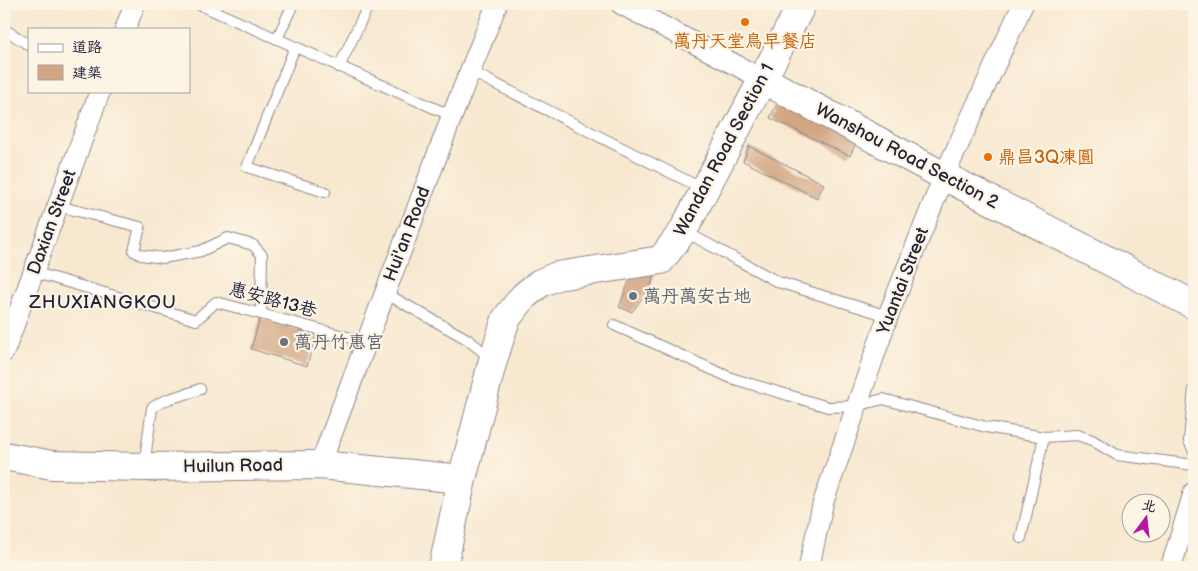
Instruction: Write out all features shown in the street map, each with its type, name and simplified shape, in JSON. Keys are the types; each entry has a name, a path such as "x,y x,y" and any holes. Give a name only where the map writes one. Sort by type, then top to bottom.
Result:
{"street":[{"path":"125,28 135,4"},
{"name":"Hui'an Road","path":"320,465 452,116 497,4"},
{"name":"Wanshou Road Section 2","path":"621,4 944,176 1194,305"},
{"name":"Wandan Road Section 1","path":"443,567 462,479 493,360 506,319 524,296 540,283 557,276 661,260 683,231 802,4"},
{"name":"Yuantai Street","path":"809,567 823,503 888,316 944,176 1023,4"},
{"name":"Daxian Street","path":"4,352 100,92"},
{"name":"Huilun Road","path":"4,456 52,465 144,467 320,465 462,479"},
{"path":"1171,567 1194,492"}],"lane":[{"path":"198,4 452,116"},
{"path":"277,39 293,4"},
{"path":"339,67 369,4"},
{"path":"4,29 28,45"},
{"path":"295,47 247,167 325,192"},
{"path":"470,71 704,189"},
{"path":"58,206 140,227 134,251 141,255 163,258 201,251 228,238 253,245 262,255 261,314"},
{"path":"683,231 778,282 888,316"},
{"name":"惠安路13巷","path":"33,272 196,320 216,302 366,342"},
{"path":"385,293 467,339 493,360"},
{"path":"614,324 731,378 828,407 856,406 883,398 986,427 1044,437 1078,435 1092,440 1117,455 1194,465"},
{"path":"1194,388 1189,441 1194,451"},
{"path":"144,467 152,408 163,399 186,395 200,389"},
{"path":"1021,538 1044,437"}],"building":[{"path":"780,98 859,136 850,156 770,118"},
{"path":"749,146 824,184 817,198 743,161"},
{"name":"萬丹萬安古地","path":"656,266 651,286 632,312 619,307 634,269"},
{"name":"萬丹竹惠宮","path":"260,318 316,335 307,366 251,349"}],"place":[{"name":"萬丹天堂鳥早餐店","path":"745,22"},
{"name":"鼎昌3Q凍圓","path":"988,157"},
{"name":"萬丹萬安古地","path":"633,296"},
{"name":"萬丹竹惠宮","path":"284,342"}],"district":[{"name":"ZHUXIANGKOU","path":"103,302"}]}
